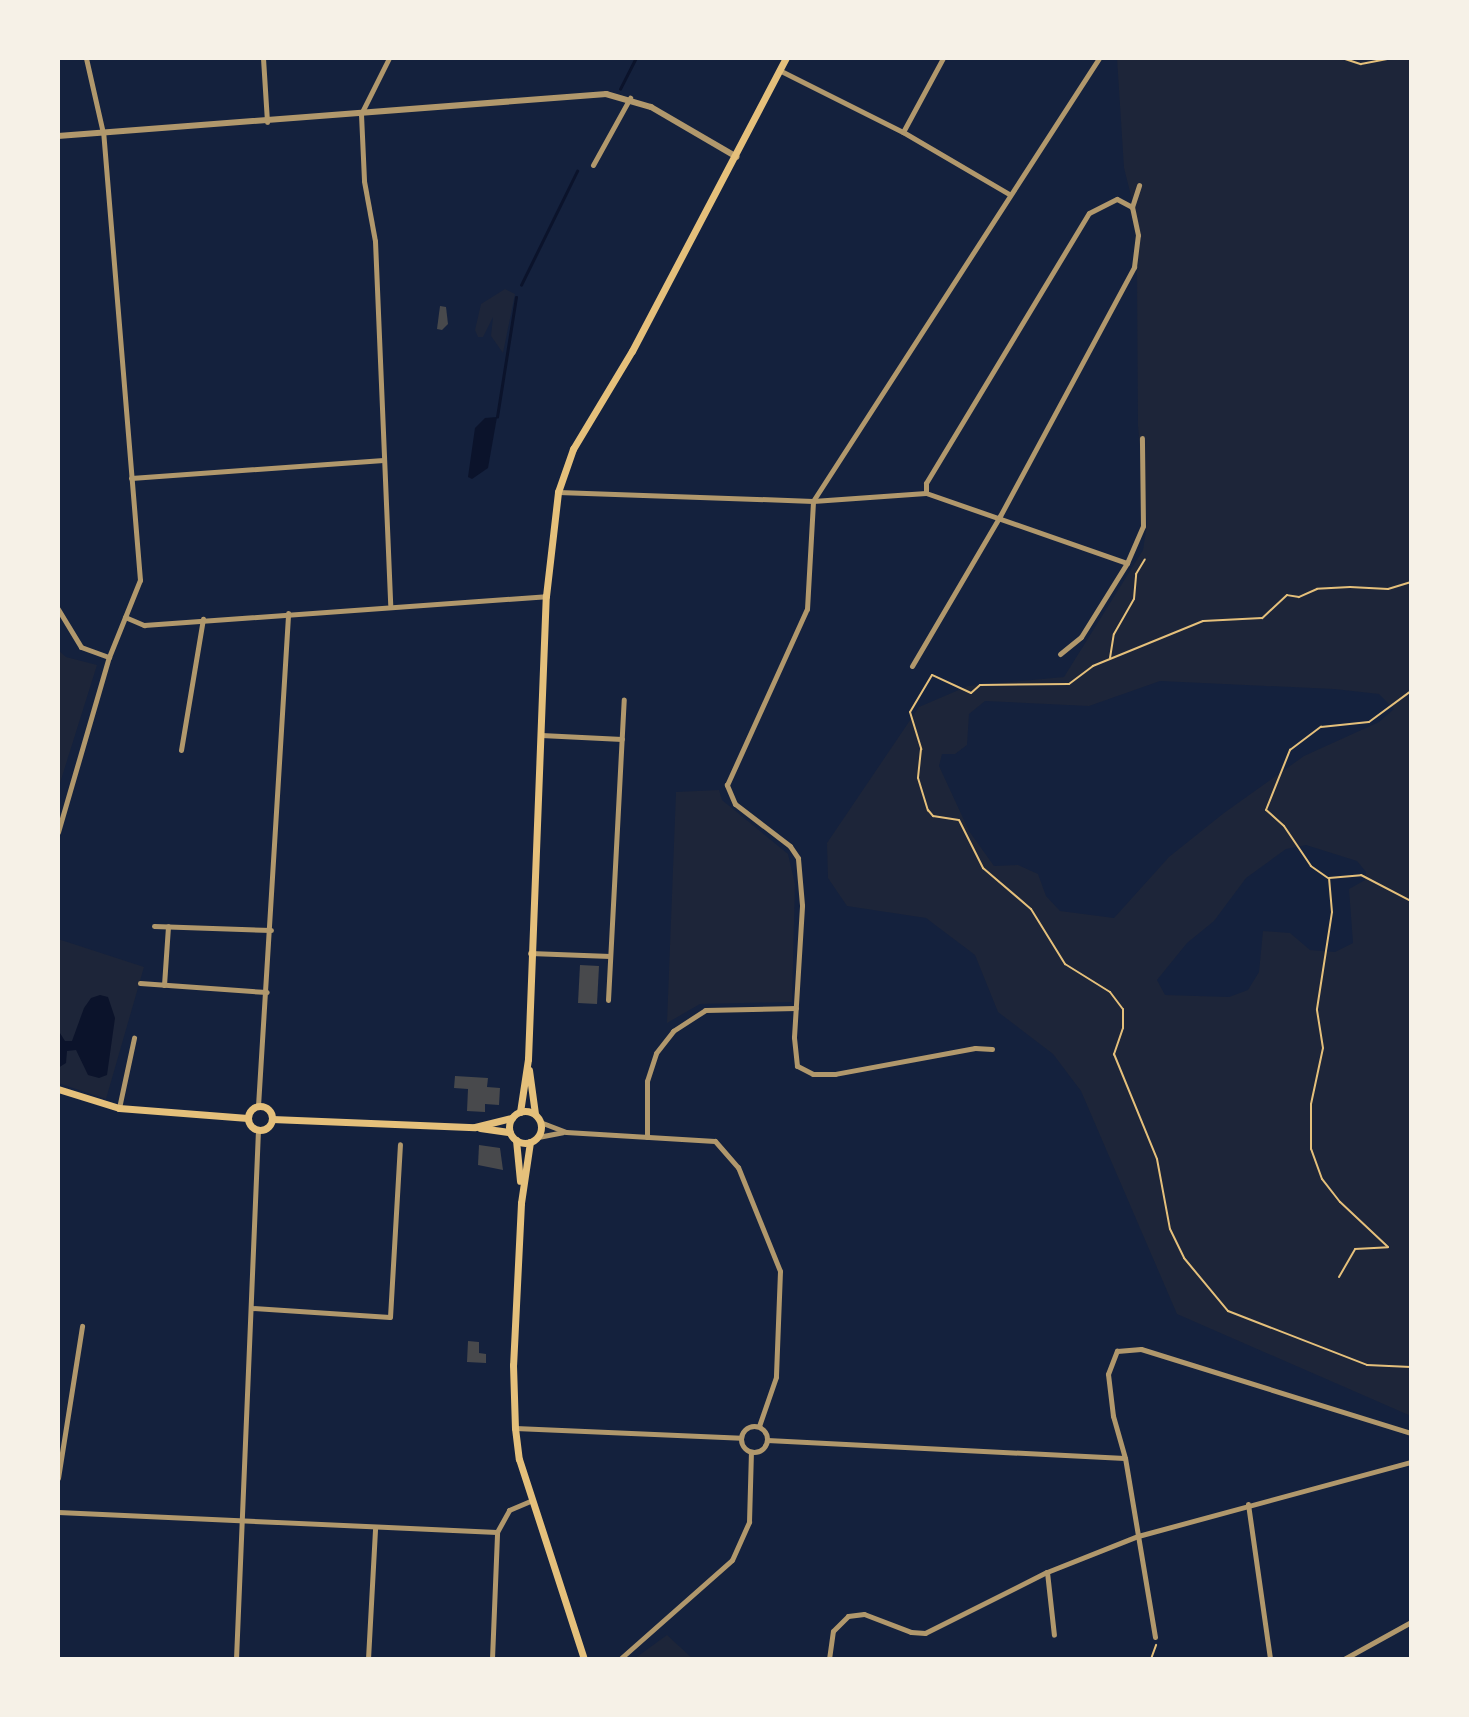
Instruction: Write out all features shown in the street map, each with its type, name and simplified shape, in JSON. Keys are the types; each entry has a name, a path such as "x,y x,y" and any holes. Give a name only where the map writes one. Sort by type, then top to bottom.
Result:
{"main road":[{"path":"520,1112 528,1059 530,953 546,596 558,492 573,449 632,351 737,157 786,58"},
{"path":"516,1140 530,1142 538,1137 540,1122 535,1114 528,1059"},
{"path":"58,1089 120,1108 248,1118 258,1130 266,1129 272,1119"},
{"path":"248,1118 258,1106 267,1108 272,1119"},
{"path":"475,1127 512,1118 520,1112 535,1114"},
{"path":"510,1132 512,1118"},
{"path":"272,1119 475,1127 510,1132 516,1140 522,1192"},
{"path":"530,1142 522,1192 513,1364 515,1428 532,1500 584,1659"}],"street":[{"path":"58,832 109,657 140,580 103,133 86,58"},
{"path":"263,58 267,122"},
{"path":"389,58 361,114 364,181 375,241 390,605"},
{"path":"903,132 943,58"},
{"path":"992,1049 975,1048 835,1074 813,1074 797,1066 796,1007 802,905 798,858 790,846 735,804 727,785 807,609 813,501 1098,58"},
{"path":"779,70 903,132 1009,194"},
{"path":"58,136 606,94 630,98 737,157"},
{"path":"593,165 630,98"},
{"path":"912,666 1000,516 1134,267 1138,235 1132,207 1139,186"},
{"path":"926,493 926,483 1089,213 1117,199 1132,207"},
{"path":"1060,654 1081,638 1127,563 1143,526 1142,438"},
{"path":"131,478 383,460"},
{"path":"558,492 813,501 926,493 1000,516 1127,563"},
{"path":"125,617 144,625 390,605 546,596"},
{"path":"58,609 81,647 109,657"},
{"path":"258,1106 271,930 288,613"},
{"path":"181,750 203,619"},
{"path":"608,1000 624,699"},
{"path":"541,735 622,739"},
{"path":"154,926 271,930"},
{"path":"164,985 169,926"},
{"path":"530,953 610,956"},
{"path":"140,983 267,992"},
{"path":"646,1137 647,1082 656,1053 673,1031 687,1019 715,1008 796,1007"},
{"path":"120,1108 134,1038"},
{"path":"540,1122 566,1132"},
{"path":"236,1659 258,1130"},
{"path":"538,1137 566,1132 707,1140 723,1146 742,1176 780,1271 776,1377 759,1426 767,1440"},
{"path":"252,1308 390,1317 400,1144"},
{"path":"58,1478 82,1326"},
{"path":"1155,1637 1125,1458 1113,1416 1108,1374 1117,1350 1141,1349 1411,1433"},
{"path":"741,1438 747,1428 759,1426"},
{"path":"515,1428 741,1438"},
{"path":"620,1659 732,1560 749,1522 751,1452 741,1438"},
{"path":"767,1440 1125,1458"},
{"path":"751,1452 764,1448 767,1440"},
{"path":"829,1659 833,1631 848,1616 863,1614 911,1632 925,1633 1046,1572 1138,1536 1248,1504 1411,1462"},
{"path":"492,1659 496,1532 509,1510 532,1500"},
{"path":"1248,1504 1270,1659"},
{"path":"58,1512 496,1532"},
{"path":"368,1659 375,1528"},
{"path":"1046,1572 1054,1635"},
{"path":"1344,1659 1411,1622"}],"path":[{"path":"1342,58 1361,64 1392,58"},
{"path":"1110,658 1114,634 1134,599 1136,574 1144,559"},
{"path":"1411,582 1388,589 1350,587 1317,589 1299,597 1287,595 1262,618 1203,621 1110,658 1069,684 1037,687 997,684 963,692 932,675 910,712 921,749 918,778 928,810 933,816 959,820 983,867 1031,909 1065,964 1110,992 1123,1010 1123,1028 1114,1054 1157,1159 1170,1228 1184,1258 1228,1311 1367,1365 1411,1367"},
{"path":"1411,691 1369,722 1321,727 1290,750 1266,810 1284,826 1311,866 1329,878 1361,875 1411,901"},
{"path":"1329,878 1332,912 1317,1009 1322,1057 1311,1104 1311,1149 1322,1179 1334,1189 1340,1202 1388,1247 1355,1249 1339,1277"},
{"path":"1151,1659 1155,1637"}],"shaded area":[{"path":"1117,58 1411,58 1411,1416 1177,1314 1081,1091 1053,1054 998,1012 975,955 926,918 847,906 828,878 827,843 919,707 968,686 1064,677 1143,550 1147,524 1138,426 1137,271 1141,235 1124,168","holes":["1160,681 1334,689 1379,694 1394,709 1379,722 1304,756 1224,813 1169,857 1114,918 1060,911 1046,896 1038,874 1018,865 994,866 969,831 939,766 942,754 955,754 967,745 969,714 985,701 1089,706","1306,845 1357,861 1366,872 1365,880 1349,889 1353,943 1335,952 1310,950 1290,933 1263,931 1259,972 1248,990 1229,997 1165,995 1157,980 1187,943 1214,921 1246,878 1286,849"]},
{"path":"505,289 515,294 503,353 491,336 493,317 483,337 478,337 475,330 481,304"},
{"path":"497,417 488,468 472,479 468,477 475,428 485,418"},
{"path":"58,650 66,657 97,665 60,783"},
{"path":"719,790 722,800 788,854 795,884 792,1002 700,1004 667,1023 676,792"},
{"path":"58,939 144,967 106,1099 58,1083"},
{"path":"100,995 108,997 115,1018 107,1075 99,1078 88,1075 76,1050 67,1051 66,1063 58,1068 58,1030 65,1041 72,1041 84,1008 91,998"},
{"path":"667,1635 693,1659 634,1659"}],"building":[{"path":"440,306 446,307 448,324 442,330 437,329"},
{"path":"580,965 599,966 597,1004 578,1003"},
{"path":"455,1076 488,1078 487,1087 500,1088 499,1105 485,1104 485,1112 467,1111 468,1089 454,1088"},
{"path":"479,1145 500,1148 503,1170 478,1165"},
{"path":"468,1341 479,1342 479,1353 486,1354 486,1363 467,1362"}],"waterway":[{"path":"620,89 636,58"},
{"path":"521,285 577,171"},
{"path":"497,417 516,297"}]}
